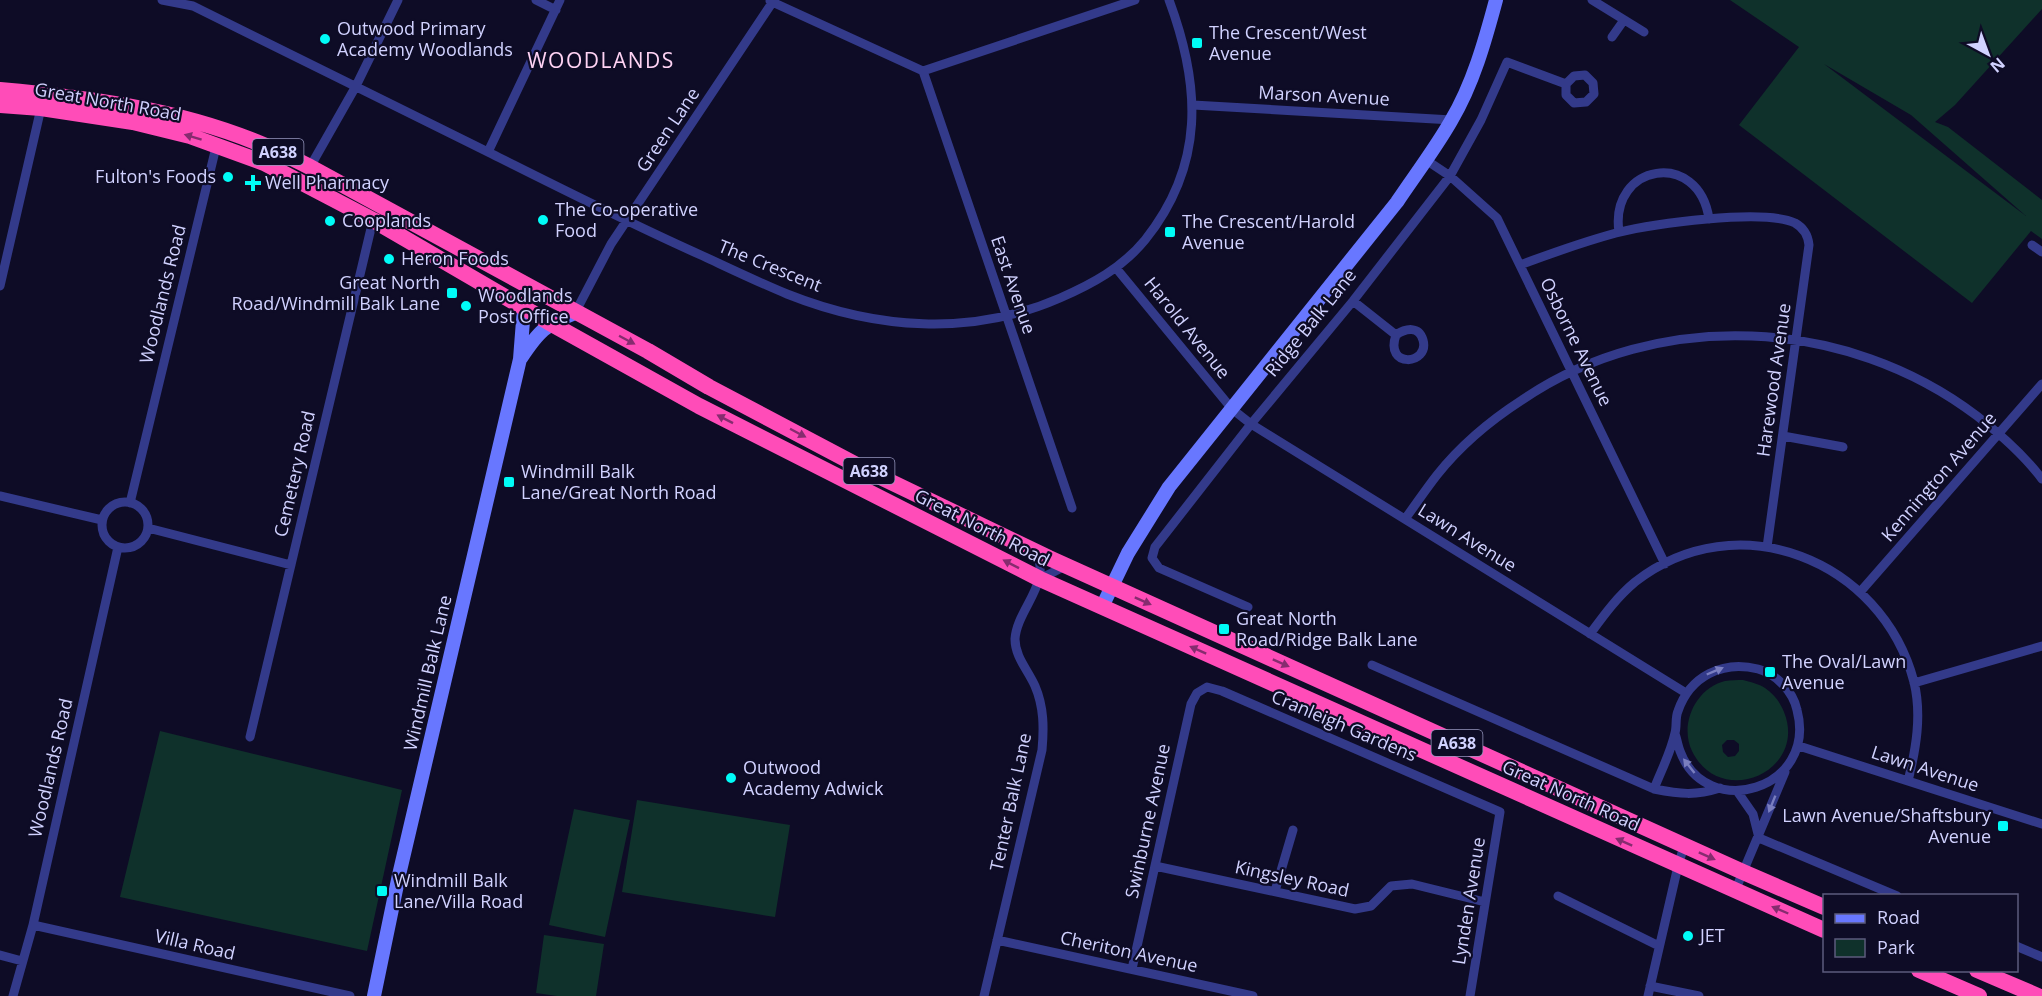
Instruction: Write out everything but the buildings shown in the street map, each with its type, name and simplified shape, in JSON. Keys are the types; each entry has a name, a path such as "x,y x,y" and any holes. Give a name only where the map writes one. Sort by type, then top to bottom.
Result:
{"highway":[{"name":"Great North Road","path":"0,90 136,107 219,137 264,164 373,219 550,323 699,406 1040,579 1823,930"},
{"name":"Great North Road","path":"0,105 41,108 133,122 190,136 257,142 310,167 648,351 709,387 868,471 1065,566 1743,873 1823,906"},
{"path":"1924,972 1978,996"},
{"path":"1982,972 2038,996"}],"street":[{"name":"The Crescent","path":"162,0 193,6 626,222 789,295 843,312 887,321 931,325 967,324 1007,316 1045,305 1086,287 1116,268 1141,244 1158,223 1173,198 1184,167 1189,148 1193,105 1189,67 1169,0"},
{"path":"310,167 356,86 398,0"},
{"path":"536,0 556,10"},
{"path":"488,152 560,0"},
{"path":"772,1 923,72 1135,0"},
{"name":"Ridge Balk Lane","path":"1102,607 1128,553 1154,508 1397,202 1452,120 1478,63 1496,0"},
{"path":"1592,0 1644,32"},
{"name":"Green Lane","path":"575,313 611,244 772,1"},
{"path":"1612,37 1623,20"},
{"name":"Ridge Balk Lane","path":"1248,607 1159,568 1152,558 1155,547 1251,424 1353,301 1450,176 1481,120 1506,62 1566,84"},
{"name":"East Avenue","path":"923,72 1072,508"},
{"name":"Marson Avenue","path":"1193,105 1452,120"},
{"path":"0,286 41,108"},
{"name":"Woodlands Road","path":"130,503 219,137"},
{"name":"Osborne Avenue","path":"1426,160 1450,176 1497,218 1665,564"},
{"path":"1520,265 1577,244 1619,232 1709,219 1707,205 1701,192 1691,182 1678,175 1664,173 1650,175 1637,181 1626,191 1617,218 1619,232"},
{"name":"Harewood Avenue","path":"1709,219 1781,218 1795,223 1808,236 1809,244 1797,339 1767,547"},
{"name":"Cemetery Road","path":"250,737 373,219"},
{"path":"2032,245 2042,252"},
{"name":"Harold Avenue","path":"1116,268 1232,409"},
{"path":"1353,301 1396,335"},
{"name":"Windmill Balk Lane","path":"374,996 399,875 520,359 524,308"},
{"path":"550,323 575,313"},
{"name":"Windmill Balk Lane","path":"520,359 535,336 550,323"},
{"path":"1405,519 1438,473 1478,433 1522,399 1572,371 1626,351 1682,338 1739,334 1797,339 1852,351 1905,371 1954,399 1999,433 2042,479"},
{"name":"Kennington Avenue","path":"1861,591 2042,384"},
{"name":"Lawn Avenue","path":"1232,409 1251,424 1686,693"},
{"path":"1783,436 1843,447"},
{"path":"0,496 102,520"},
{"path":"130,503 142,510 146,516 148,528 146,536 137,545 129,548 118,547 106,540 102,520 114,505 130,503"},
{"path":"148,528 291,565"},
{"path":"1590,634 1610,605 1636,582 1665,564 1698,551 1732,546 1767,547 1812,560 1833,570 1861,591 1885,618 1903,649 1914,683 1918,716 1916,749 1908,781"},
{"name":"Woodlands Road","path":"13,996 33,926 118,547"},
{"path":"1036,552 1041,562 1040,579"},
{"path":"1040,579 1065,566"},
{"name":"Tenter Balk Lane","path":"984,996 1042,750 1044,726 1040,701 1035,685 1019,658 1015,641 1017,627 1040,579"},
{"path":"1914,683 2042,646"},
{"path":"1372,665 1654,789 1680,794 1701,794 1720,788"},
{"path":"1654,789 1675,734 1677,712 1686,693 1701,677 1721,667 1743,665 1765,671 1783,684 1796,702 1801,723 1799,746 1786,770 1735,891"},
{"name":"Cranleigh Gardens","path":"1207,687 1222,691 1500,812"},
{"name":"Swinburne Avenue","path":"1132,969 1191,704 1197,693 1207,687"},
{"path":"1675,734 1680,753 1690,769 1705,782 1720,788 1737,791 1758,788 1786,770"},
{"name":"Lawn Avenue","path":"1799,746 2042,825"},
{"path":"1737,791 1753,814 1759,837"},
{"name":"Lynden Avenue","path":"1470,996 1500,812"},
{"path":"1275,891 1293,830"},
{"path":"1759,837 1892,894"},
{"path":"1684,846 1649,991 1699,996"},
{"name":"Kingsley Road","path":"1155,866 1355,909 1371,906 1391,886 1412,884 1485,903"},
{"path":"1558,896 1659,946"},
{"name":"Villa Road","path":"33,926 350,996"},
{"name":"Cheriton Avenue","path":"997,939 1253,996"},
{"path":"2018,947 2042,957"},
{"path":"0,955 22,961"}],"green space":[{"path":"1730,0 2042,0 2042,9 1955,105 1935,122 1948,127 2042,200 2042,239 2031,231 1972,303 1739,125 1799,47","holes":["1824,64 1911,115 2026,216"]},
{"path":"1741,680 1760,685 1774,696 1784,712 1788,733 1784,751 1773,766 1758,776 1740,780 1722,778 1705,769 1692,751 1688,741 1688,730 1693,708 1706,691 1725,681","holes":["1727,740 1734,740 1739,744 1739,751 1735,756 1728,757 1723,752 1722,745"]},
{"path":"160,731 402,790 367,951 120,897"},
{"path":"637,800 790,825 775,917 622,892"},
{"path":"574,809 630,820 605,937 549,925"},
{"path":"544,935 604,944 596,996 557,996 536,993"}],"place":[{"name":"Outwood Primary Academy Woodlands","path":"325,39"},
{"name":"The Crescent/West Avenue","path":"1197,43"},
{"name":"Fulton's Foods","path":"228,177"},
{"name":"Well Pharmacy","path":"253,183"},
{"name":"The Co-operative Food","path":"543,220"},
{"name":"Cooplands","path":"330,221"},
{"name":"The Crescent/Harold Avenue","path":"1170,232"},
{"name":"Heron Foods","path":"389,259"},
{"name":"Great North Road/Windmill Balk Lane","path":"452,293"},
{"name":"Woodlands Post Office","path":"466,306"},
{"name":"Windmill Balk Lane/Great North Road","path":"509,482"},
{"name":"Great North Road/Ridge Balk Lane","path":"1224,629"},
{"name":"The Oval/Lawn Avenue","path":"1770,672"},
{"name":"Outwood Academy Adwick","path":"731,778"},
{"name":"Lawn Avenue/Shaftsbury Avenue","path":"2003,826"},
{"name":"Windmill Balk Lane/Villa Road","path":"382,891"},
{"name":"JET","path":"1688,936"}],"district":[{"name":"WOODLANDS","path":"601,61"}]}
